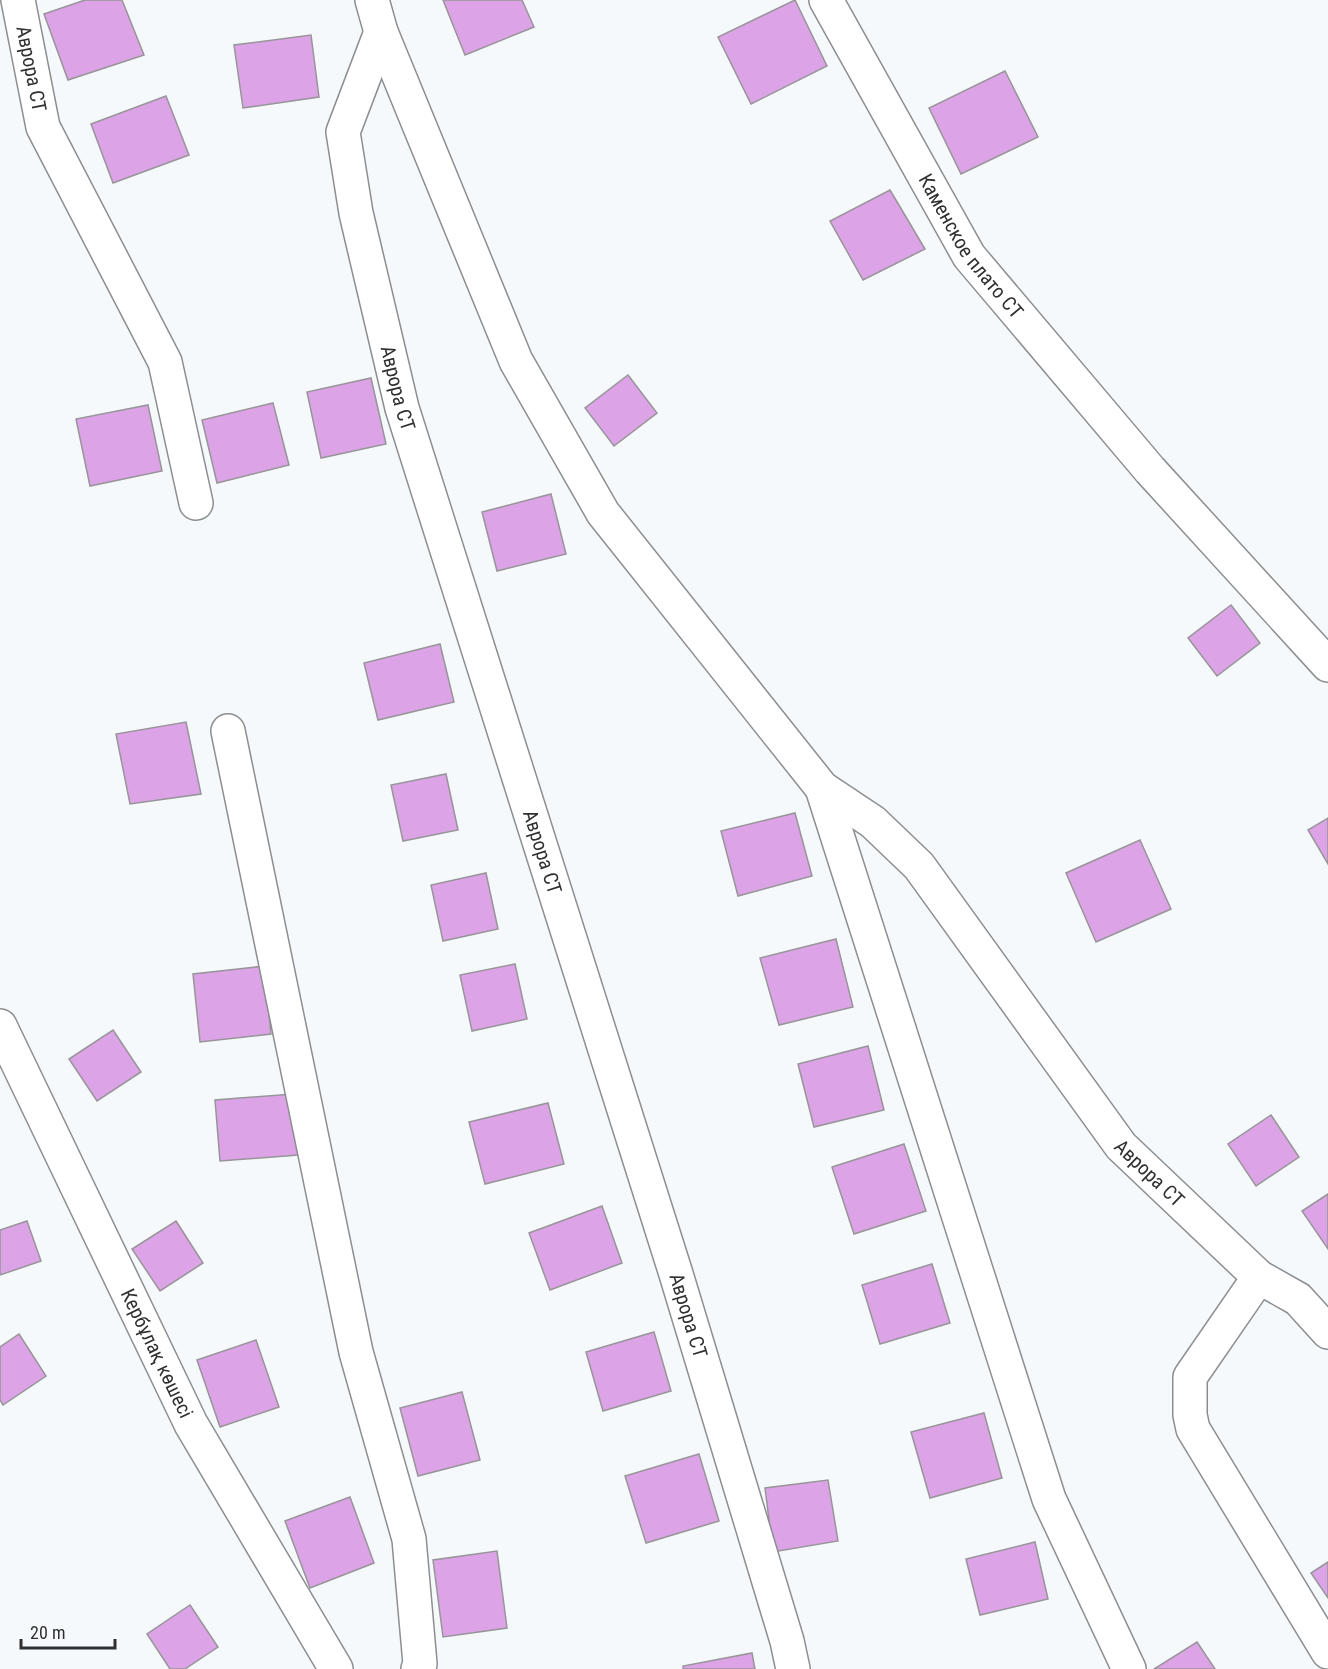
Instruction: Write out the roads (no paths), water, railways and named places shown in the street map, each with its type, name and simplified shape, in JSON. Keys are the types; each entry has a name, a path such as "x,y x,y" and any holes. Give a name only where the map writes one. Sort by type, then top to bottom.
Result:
{"street":[{"name":"Аврора СТ","path":"18,0 44,127 165,362 196,502"},
{"name":"Аврора СТ","path":"372,0 381,32 516,361 603,513 822,788 873,822 919,866 1121,1146 1259,1277 1298,1299 1328,1332"},
{"name":"Каменское плато СТ","path":"826,0 969,256 1150,470 1328,665"},
{"name":"Аврора СТ","path":"381,32 343,132 356,213 402,408 676,1274 787,1641 793,1669"},
{"path":"228,731 356,1352 409,1539 420,1664 417,1669"},
{"path":"822,788 1049,1499 1129,1669"},
{"name":"Кербұлақ көшесі","path":"0,1026 191,1424 336,1669"},
{"path":"1259,1277 1190,1377 1190,1416 1193,1429 1328,1652"}]}
